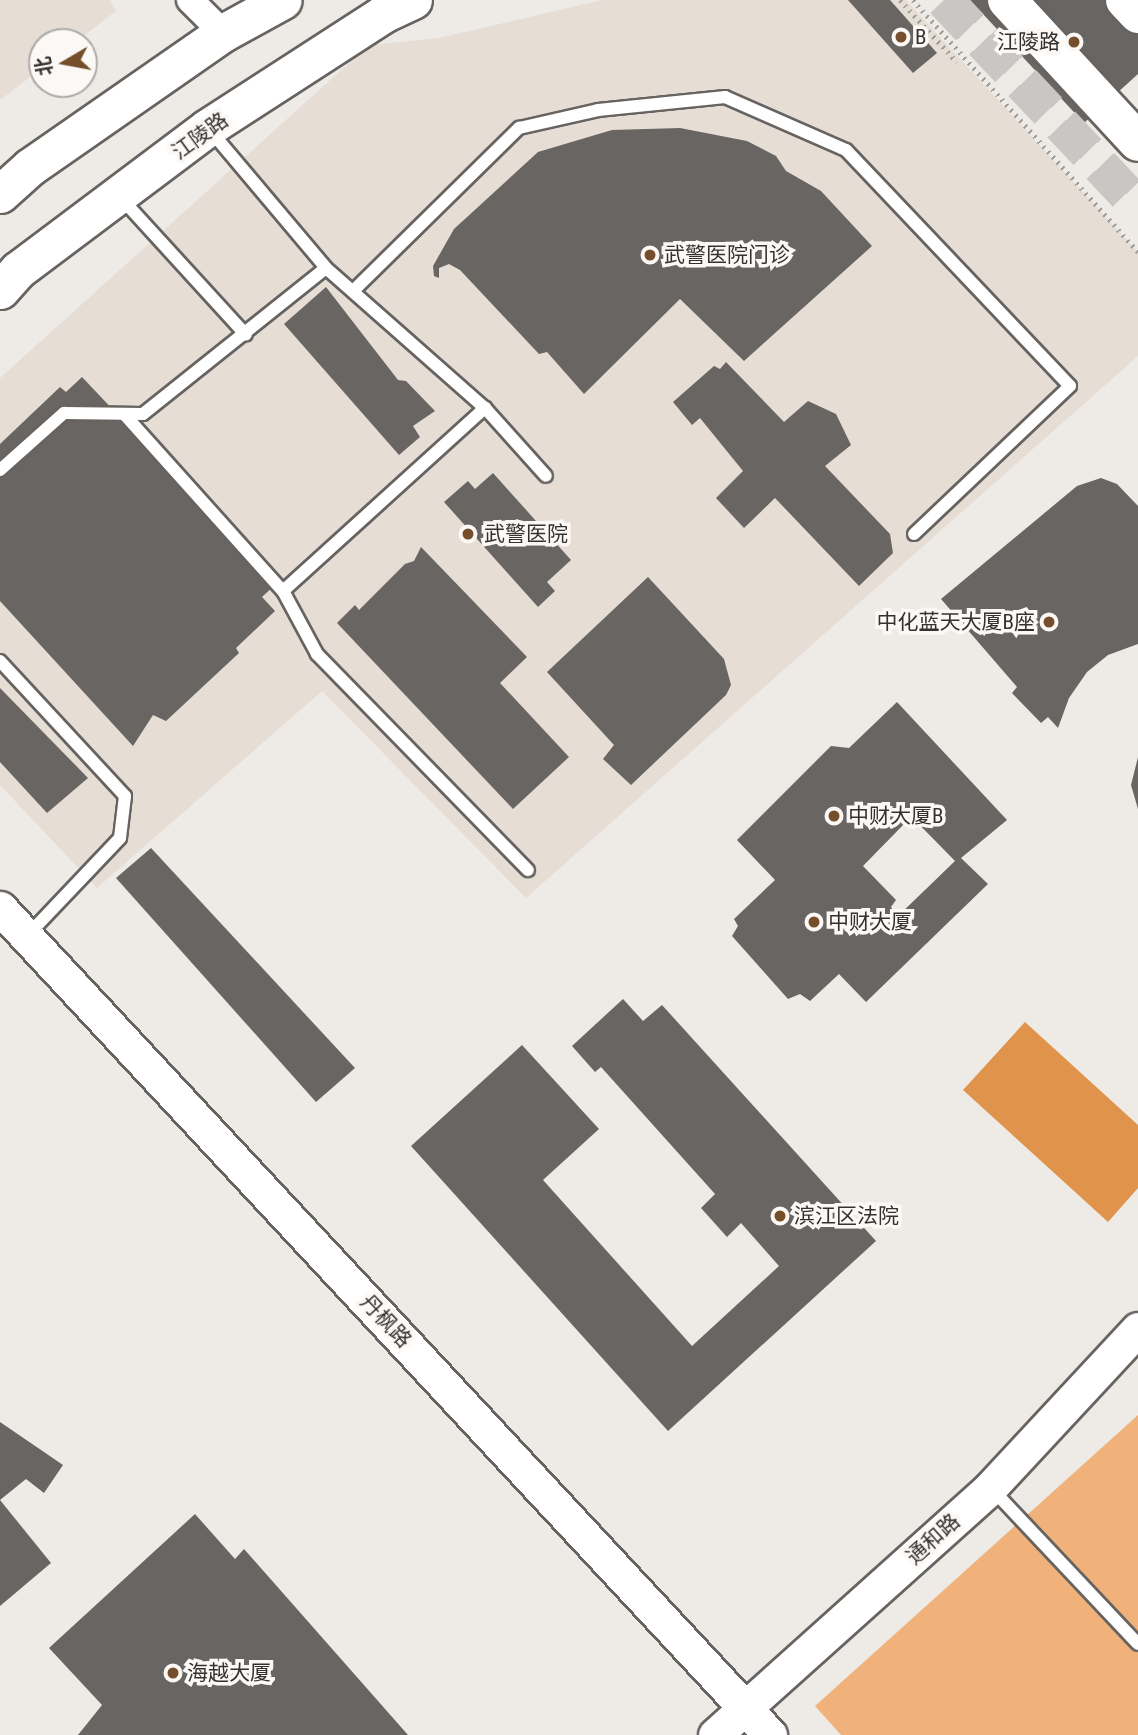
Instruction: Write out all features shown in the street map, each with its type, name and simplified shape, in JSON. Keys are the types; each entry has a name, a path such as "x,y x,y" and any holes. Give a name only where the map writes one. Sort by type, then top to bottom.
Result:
{"main road":[{"path":"0,194 30,167 223,33 282,0"},
{"name":"江陵路","path":"0,290 18,271 121,197 207,128 383,14 413,0"},
{"path":"1007,0 1138,142"},
{"path":"1125,0 1138,14"}],"street":[{"path":"190,0 223,33"},
{"name":"丹枫路","path":"0,908 770,1735"},
{"name":"通和路","path":"715,1735 990,1488 1138,1329"}],"lane":[{"path":"353,290 519,128 598,110 725,97 737,102 846,150 1070,386 914,534"},
{"path":"207,128 326,268 485,408 546,476"},
{"path":"121,197 246,335"},
{"path":"0,470 64,413 143,414 246,335 326,268"},
{"path":"283,591 485,408"},
{"path":"124,414 283,591 317,654 528,870"},
{"path":"0,661 125,796 120,838 27,935"},
{"path":"990,1488 1138,1644"}],"path":[{"path":"900,0 957,62"},
{"path":"913,0 1138,253"}],"shaded area":[{"path":"0,0 110,0 116,11 94,28 28,28 28,79 0,100"},
{"name":"武警医院","path":"602,0 906,0 1138,252 1138,356 526,898 322,691 97,888 0,785 0,378 369,45 439,38"},
{"path":"1025,1022 1138,1125 1138,1188 1108,1222 963,1090"},
{"path":"1138,1415 1138,1735 841,1735 815,1706"}],"building":[{"name":"江陵路","path":"848,0 890,0 937,53 913,73"},
{"name":"江陵路","path":"970,0 1128,0 1138,10 1138,74 1084,123"},
{"name":"武警医院门诊","path":"680,128 747,141 776,156 786,171 821,191 872,246 744,361 680,299 584,394 547,352 539,354 460,270 449,264 439,268 439,278 434,276 433,266 454,229 538,152 612,130"},
{"path":"326,287 398,380 406,381 435,411 413,426 420,437 399,455 284,324"},
{"path":"726,362 784,422 808,401 836,414 851,445 825,466 890,534 893,553 859,586 775,498 744,528 716,498 743,471 700,418 692,425 673,402 714,366 720,369"},
{"path":"82,377 277,583 262,597 275,611 236,648 239,653 166,721 153,715 133,746 0,601 0,444 60,387 66,392"},
{"path":"493,473 571,560 547,582 555,591 538,607 444,502 468,481 475,489"},
{"name":"中化蓝天大厦B座","path":"1101,478 1117,484 1138,506 1138,644 1108,655 1087,672 1069,698 1058,728 1048,717 1041,723 1012,693 1017,687 941,599 1077,486"},
{"path":"421,547 527,657 500,683 569,757 513,809 337,623 355,605 359,610 405,564 414,561"},
{"path":"648,577 724,659 731,685 726,695 631,785 603,759 614,745 547,672"},
{"path":"0,688 88,778 47,813 0,762"},
{"path":"897,702 1007,820 961,858 988,884 866,1002 839,974 810,1001 800,994 788,999 732,936 738,926 734,919 775,880 737,840 831,746 849,748","holes":["906,811 955,861 897,917 891,907 896,900 863,866 907,821"]},
{"path":"1138,757 1138,809 1131,785"},
{"path":"151,848 355,1068 316,1102 116,878"},
{"name":"滨江区法院","path":"623,999 643,1021 662,1005 876,1241 668,1431 411,1146 522,1045 599,1129 543,1180 692,1346 779,1266 741,1223 727,1237 701,1208 715,1194 601,1067 595,1072 572,1046"},
{"path":"0,1422 63,1465 44,1493 26,1479 0,1500"},
{"path":"0,1500 51,1563 0,1606"},
{"path":"195,1514 235,1559 244,1549 408,1735 78,1735 102,1705 49,1648"}],"tunnel":[{"path":"944,0 1138,206"}],"place":[{"name":"B","path":"901,37"},
{"name":"江陵路","path":"1074,42"},
{"name":"武警医院门诊","path":"650,255"},
{"name":"武警医院","path":"468,534"},
{"name":"中化蓝天大厦B座","path":"1049,622"},
{"name":"中财大厦B","path":"834,816"},
{"name":"中财大厦","path":"814,922"},
{"name":"滨江区法院","path":"780,1216"},
{"name":"海越大厦","path":"173,1673"}]}
